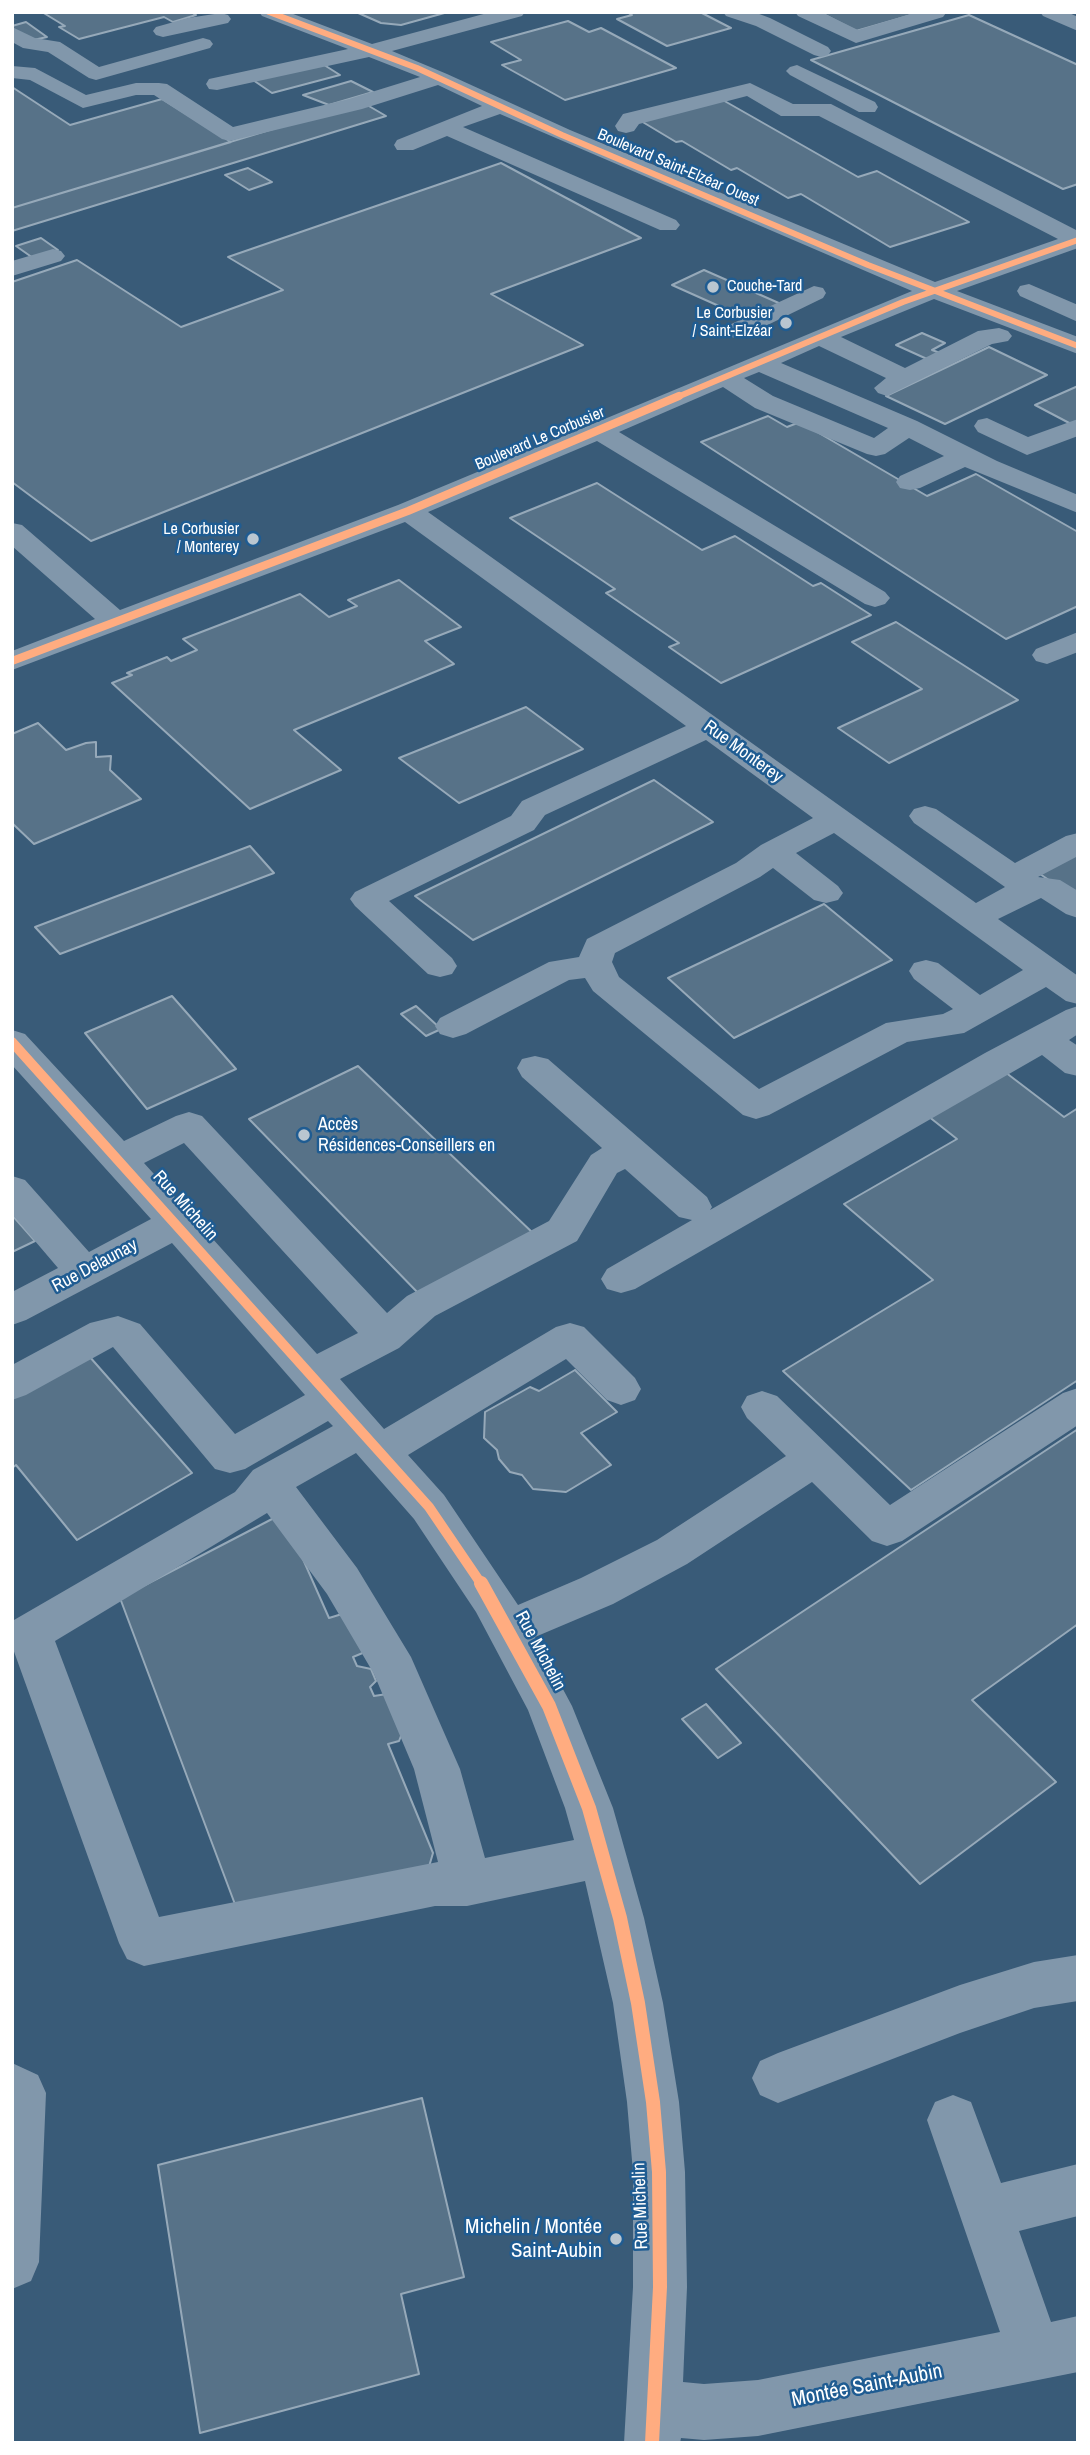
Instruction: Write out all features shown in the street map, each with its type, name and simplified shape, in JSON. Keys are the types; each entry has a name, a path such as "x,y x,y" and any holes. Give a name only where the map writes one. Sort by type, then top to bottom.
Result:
{"street":[{"name":"Boulevard Saint-Elzéar Ouest","path":"270,12 440,78 581,143 934,291 1010,330 1051,357 1075,345"},
{"path":"217,84 372,50 515,12"},
{"path":"733,12 763,22 821,51"},
{"path":"805,12 856,37 936,13 933,12"},
{"path":"1050,12 1078,25"},
{"path":"148,35 195,22 235,21"},
{"path":"12,33 30,44 53,46 96,74 209,48 192,37 235,21"},
{"path":"70,57 96,50"},
{"path":"797,71 881,114"},
{"path":"12,72 36,74 89,110 136,89 155,88 230,134 351,104 440,78"},
{"path":"535,164 626,126 631,119 718,94 750,89 789,111 822,110 1077,240"},
{"path":"405,145 436,134 444,127 500,107"},
{"path":"626,126 649,141"},
{"path":"444,127 535,164 668,225"},
{"path":"1000,176 1043,198"},
{"path":"728,206 752,192"},
{"name":"Boulevard Le Corbusier","path":"12,661 408,511 820,337 934,291 1077,240"},
{"path":"12,269 53,256"},
{"path":"1030,291 1078,315"},
{"path":"736,331 814,293"},
{"path":"820,337 896,383 987,336 1010,330"},
{"path":"760,363 1078,505"},
{"path":"725,377 764,402 876,448 908,427"},
{"path":"987,426 1027,447 1078,428"},
{"path":"599,431 875,598"},
{"path":"910,482 966,456"},
{"name":"Rue Monterey","path":"408,511 1078,993"},
{"path":"12,531 116,622"},
{"path":"1047,655 1078,641"},
{"path":"440,966 367,899 523,823 533,808 708,727"},
{"path":"925,816 1021,883 1048,887 1078,907"},
{"path":"835,819 773,852 748,870 599,947 595,955 605,983 756,1106 899,1031 951,1025 1047,971"},
{"path":"974,918 1078,843"},
{"path":"773,852 826,893"},
{"path":"453,1026 561,970 597,966"},
{"path":"926,971 978,1011"},
{"path":"621,1279 1078,1018"},
{"path":"1044,1039 1078,1064"},
{"name":"Rue Michelin","path":"12,1042 177,1223 450,1534 509,1628 562,1738 604,1856 632,1969 653,2102 660,2221 660,2303 653,2425"},
{"path":"535,1068 693,1207"},
{"path":"119,1159 189,1125 385,1337"},
{"path":"604,1856 467,1884 435,1884 144,1943 30,1633 250,1504 268,1482 347,1414 385,1337 421,1306 563,1231 604,1164 628,1150"},
{"path":"12,1189 84,1272"},
{"name":"Rue Delaunay","path":"12,1310 177,1223"},
{"path":"12,1384 104,1334 118,1331 126,1335 230,1457 570,1338 621,1389"},
{"path":"762,1408 887,1529 1078,1404"},
{"path":"509,1628 597,1591 672,1552 815,1459"},
{"path":"268,1482 348,1591 395,1670 437,1769 449,1806 467,1884"},
{"path":"778,2078 960,2009 1034,1985 1078,1978"},
{"path":"12,2088 20,2093 12,2262"},
{"path":"953,2120 986,2213 1067,2347"},
{"path":"986,2213 1078,2190"},
{"name":"Montée Saint-Aubin","path":"653,2425 704,2412 758,2408 1067,2347"}],"building":[{"path":"42,12 191,12 196,15 173,22 164,17 79,39 59,27 65,26"},
{"path":"356,12 448,12 401,25 381,23"},
{"path":"627,12 700,12 731,28 667,46 617,19 632,15"},
{"path":"819,12 912,12 915,14 856,31"},
{"path":"969,15 1078,65 1078,184 1063,189 811,60"},
{"path":"568,21 589,32 601,28 676,68 565,100 502,65 521,60 491,42"},
{"path":"26,22 47,37 29,41 12,29 12,26"},
{"path":"321,63 340,75 272,93 253,80"},
{"path":"351,81 373,92 329,105 303,95"},
{"path":"12,87 70,125 162,99 231,142 12,208"},
{"path":"721,99 858,177 877,171 969,222 890,247 801,194 788,198 737,168 731,170 641,121"},
{"path":"362,102 386,116 12,231 12,208"},
{"path":"501,163 641,238 491,294 583,345 91,541 12,482 12,282 77,260 181,327 283,290 228,257"},
{"path":"248,168 272,182 249,190 225,175"},
{"path":"41,238 58,250 33,258 16,246"},
{"path":"704,270 781,304 748,319 672,285"},
{"path":"922,333 945,343 932,350 940,353 927,359 896,345"},
{"path":"989,347 1047,375 945,424 886,396"},
{"path":"1078,386 1078,423 1073,425 1035,405"},
{"path":"768,416 787,427 800,422 927,496 976,474 1078,532 1078,606 1006,639 701,442"},
{"path":"597,483 702,550 735,536 813,586 821,583 871,615 721,683 669,647 679,643 606,593 615,589 510,518"},
{"path":"399,580 461,627 425,641 454,664 294,730 341,770 250,809 112,683 132,675 127,673 167,657 171,661 197,650 183,639 300,594 329,617 357,606 348,600"},
{"path":"896,622 1018,700 889,763 838,728 922,689 852,642"},
{"path":"526,707 583,749 459,803 399,758"},
{"path":"38,723 66,750 96,742 96,757 111,756 110,770 141,799 34,844 12,823 12,734"},
{"path":"654,780 713,822 473,940 415,896"},
{"path":"250,846 274,873 60,954 35,927"},
{"path":"1078,853 1078,900 1040,874"},
{"path":"824,904 892,960 734,1038 668,978"},
{"path":"172,996 236,1069 147,1109 85,1033"},
{"path":"416,1006 441,1029 426,1036 401,1014"},
{"path":"358,1066 535,1235 422,1297 249,1119"},
{"path":"1005,1072 1064,1117 1078,1108 1078,1380 911,1490 783,1371 933,1280 844,1204 957,1139 928,1116"},
{"path":"12,1215 35,1241 12,1252"},
{"path":"89,1356 192,1473 77,1540 16,1465 12,1468 12,1398"},
{"path":"575,1370 617,1412 581,1433 611,1465 566,1492 533,1489 522,1475 510,1472 499,1459 497,1450 484,1438 485,1412 530,1387 539,1391"},
{"path":"1078,1429 1078,1624 972,1700 1056,1782 920,1884 716,1669"},
{"path":"274,1518 287,1523 329,1618 342,1614 365,1652 353,1657 357,1666 371,1669 376,1681 370,1687 374,1696 387,1694 403,1731 399,1741 388,1744 433,1853 428,1870 236,1907 120,1598"},
{"path":"706,1704 741,1743 718,1758 682,1719"},
{"path":"422,2098 464,2277 401,2294 419,2374 200,2433 158,2165"}],"cycle path":[{"path":"269,12 417,68 562,135 868,265 1078,346"},
{"path":"12,661 408,511 903,302 1078,240"},
{"path":"12,1042 429,1507 492,1599 549,1706 589,1808 620,1918 638,2003 653,2102 659,2172 660,2287 652,2443"}],"place":[{"name":"Couche-Tard","path":"713,287"},
{"name":"Le Corbusier / Saint-Elzéar","path":"786,323"},
{"name":"Le Corbusier / Monterey","path":"253,539"},
{"name":"Accès Résidences-Conseillers en","path":"304,1135"},
{"name":"Michelin / Montée Saint-Aubin","path":"616,2239"}]}
